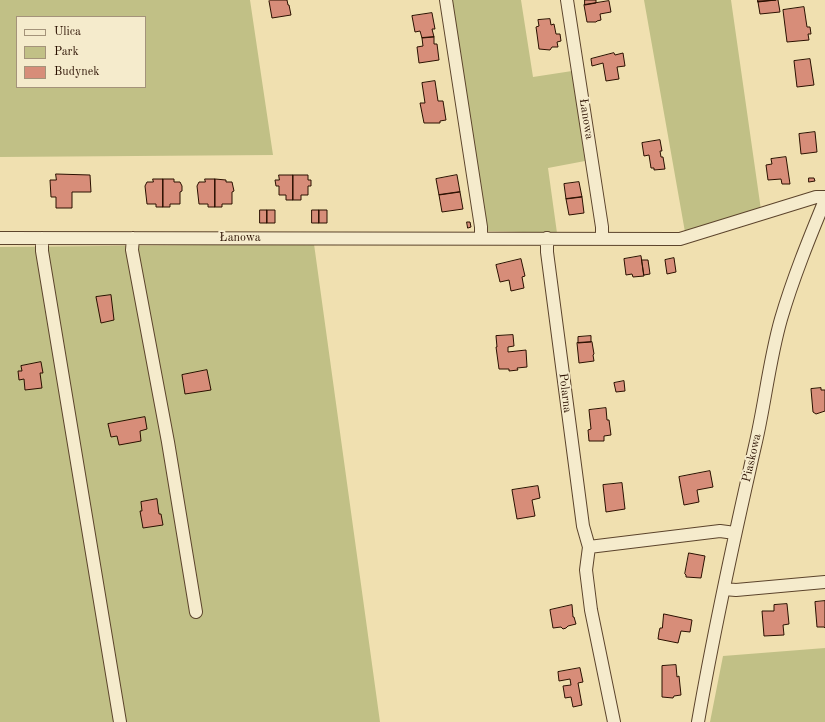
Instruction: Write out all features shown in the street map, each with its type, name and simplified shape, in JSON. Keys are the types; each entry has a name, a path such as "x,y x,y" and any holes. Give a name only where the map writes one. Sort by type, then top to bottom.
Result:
{"street":[{"path":"446,0 481,227 481,238"},
{"name":"Łanowa","path":"567,0 602,227 602,238"},
{"name":"Łanowa","path":"0,238 680,239 816,197 825,199"},
{"name":"Piaskowa","path":"698,722 735,533 757,440 769,371 781,320 794,277 825,199"},
{"path":"42,238 42,251 120,722"},
{"path":"133,238 132,250 168,442 196,612"},
{"name":"Polarna","path":"547,238 547,252 583,526 589,546 586,570 591,610 614,722"},
{"path":"589,546 720,531 735,533"},
{"path":"724,589 736,590 825,582"}],"green space":[{"path":"0,0 250,0 273,155 0,157"},
{"path":"452,0 521,0 533,77 572,71 585,161 548,168 557,233 488,231"},
{"path":"644,0 731,0 761,210 685,232"},
{"path":"314,244 380,722 0,722 0,247"},
{"path":"825,648 825,722 710,722 723,656"}],"building":[{"path":"270,0 287,0 291,15 272,18"},
{"path":"585,0 596,0 596,3 585,5"},
{"path":"758,0 776,0 758,2"},
{"path":"778,0 780,12 760,14 758,2"},
{"path":"609,1 611,12 600,14 601,20 596,22 587,22 584,5"},
{"path":"804,7 807,27 810,27 811,34 808,34 809,40 787,42 783,10"},
{"path":"432,13 435,29 432,29 434,37 422,38 420,31 415,32 412,16"},
{"path":"550,19 551,25 554,24 556,34 560,34 561,41 557,42 558,47 552,47 550,50 539,49 536,27 539,26 538,20"},
{"path":"434,37 434,44 437,44 439,60 419,63 417,47 423,46 422,38"},
{"path":"614,53 615,55 623,53 625,66 617,67 619,79 606,81 603,63 592,66 591,59"},
{"path":"810,59 814,85 797,87 794,61"},
{"path":"435,81 438,101 443,101 446,120 440,121 440,123 424,123 420,103 425,103 422,83"},
{"path":"815,132 817,152 801,154 799,134"},
{"path":"660,140 662,151 660,151 661,157 663,157 665,169 654,170 654,168 651,168 649,155 644,156 642,143"},
{"path":"786,157 790,184 782,184 781,179 768,180 766,165 772,164 771,159"},
{"path":"56,174 90,175 91,192 72,192 72,208 56,208 56,197 51,197 50,180 56,180"},
{"path":"279,175 293,175 293,200 286,200 286,195 279,195 279,186 276,186 275,180 279,180"},
{"path":"293,175 308,175 308,180 311,180 311,186 308,186 308,195 301,195 301,200 293,200"},
{"path":"457,175 460,192 439,195 436,179"},
{"path":"809,178 814,178 815,181 809,182"},
{"path":"153,179 163,179 163,207 156,207 156,204 147,204 145,186 147,182 153,182"},
{"path":"163,179 174,179 174,182 180,182 182,191 180,192 180,204 170,204 170,207 163,207"},
{"path":"205,179 215,179 215,207 208,207 208,204 199,204 197,186 199,182 205,182"},
{"path":"215,179 232,182 234,191 232,192 232,204 222,204 222,207 215,207"},
{"path":"579,182 582,197 566,199 564,184"},
{"path":"460,192 463,209 442,212 439,195"},
{"path":"582,197 584,213 569,215 566,199"},
{"path":"260,210 267,210 267,223 260,223"},
{"path":"267,210 275,210 275,223 267,223"},
{"path":"312,210 319,210 319,223 312,223"},
{"path":"319,210 327,210 327,223 319,223"},
{"path":"467,222 470,222 471,227 468,228"},
{"path":"641,256 644,276 633,277 632,274 626,275 624,259"},
{"path":"674,258 676,272 667,274 665,260"},
{"path":"521,259 525,276 522,277 524,288 511,291 509,280 500,282 496,265"},
{"path":"642,260 648,260 650,274 644,275"},
{"path":"111,295 114,320 101,323 96,297"},
{"path":"513,335 514,346 508,347 508,352 526,350 527,367 509,371 509,369 499,369 496,336"},
{"path":"591,336 591,342 578,343 578,337"},
{"path":"592,342 594,361 579,363 577,343"},
{"path":"41,362 43,373 40,373 42,388 25,390 24,379 19,380 18,371 22,371 21,366"},
{"path":"207,370 211,390 185,394 182,375"},
{"path":"624,381 625,391 616,392 614,383"},
{"path":"821,388 821,390 825,390 825,411 816,414 813,412 811,389"},
{"path":"606,408 607,420 609,420 611,435 604,436 604,441 589,441 588,430 591,429 589,410"},
{"path":"145,417 147,429 140,431 141,441 119,445 117,436 111,437 108,424"},
{"path":"710,471 713,487 697,490 699,502 684,505 679,477"},
{"path":"622,483 625,509 606,512 603,485"},
{"path":"538,486 540,498 532,500 535,516 517,519 512,490"},
{"path":"157,499 159,514 161,514 163,525 143,528 140,511 142,511 141,502"},
{"path":"689,553 705,556 701,578 686,577 685,574"},
{"path":"825,601 825,628 817,627 815,602"},
{"path":"787,604 789,624 783,625 784,635 764,636 762,611 774,611 774,605"},
{"path":"572,605 573,617 576,624 563,629 561,627 553,628 550,610"},
{"path":"664,614 692,620 690,632 681,631 678,643 658,639 660,628 662,628"},
{"path":"676,665 681,695 674,696 673,698 662,697 662,666"},
{"path":"580,668 583,682 578,683 582,705 573,707 571,697 565,698 563,686 571,685 570,679 559,681 558,672"}]}
